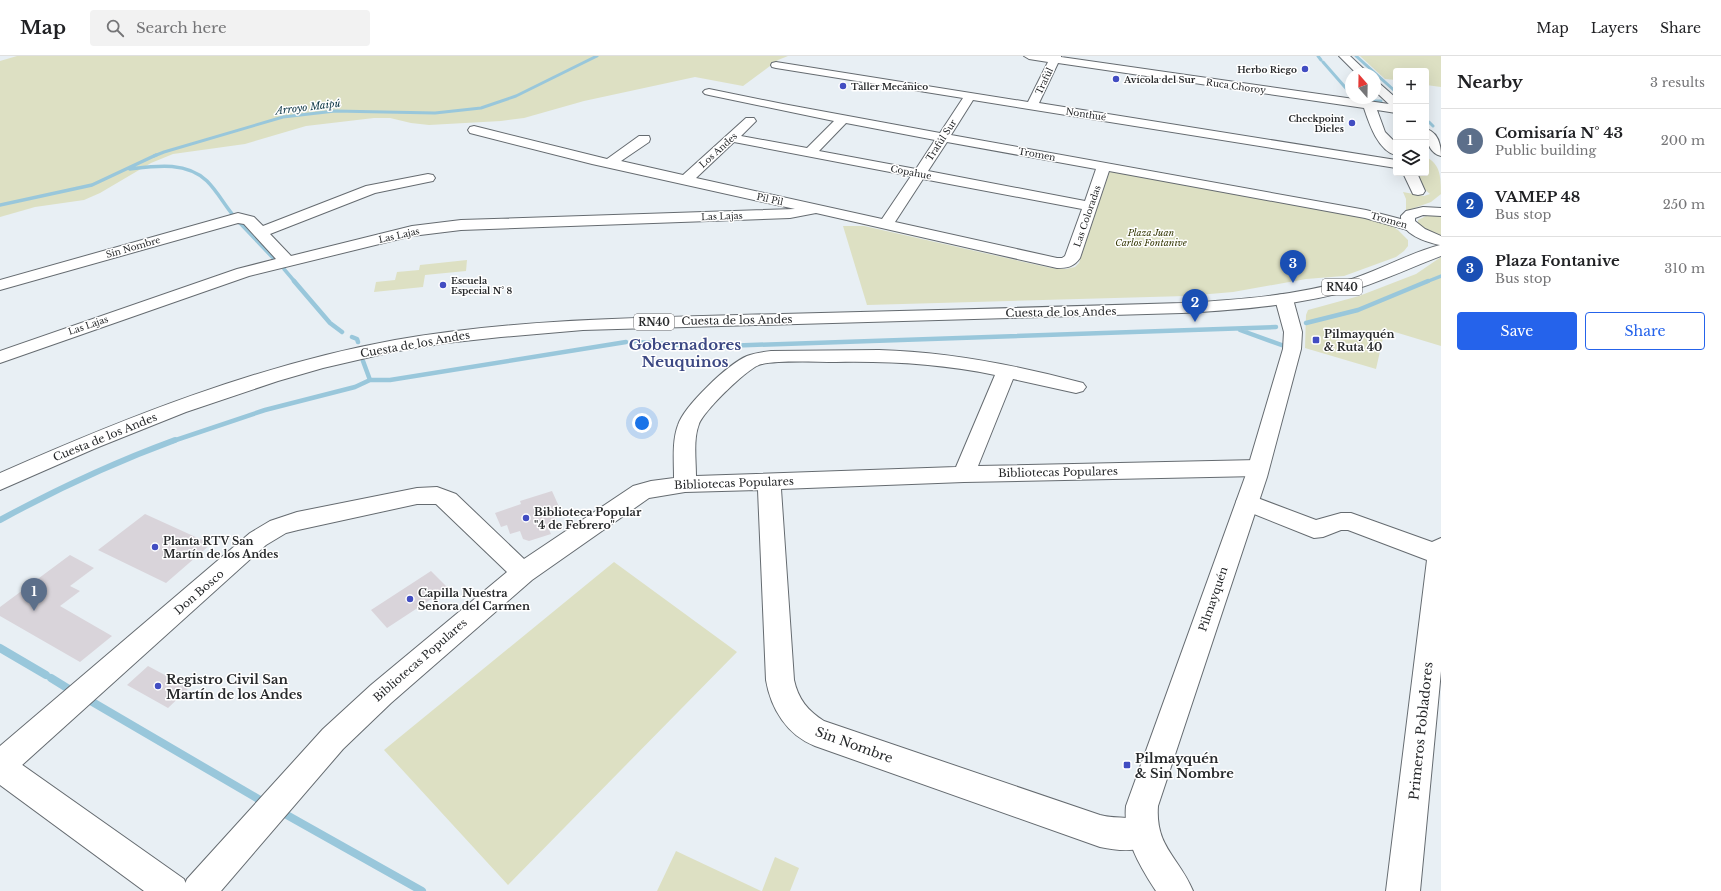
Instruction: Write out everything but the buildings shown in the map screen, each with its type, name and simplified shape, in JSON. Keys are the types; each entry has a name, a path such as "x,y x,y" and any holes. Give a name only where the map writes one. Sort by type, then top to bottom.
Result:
{"street":[{"name":"Ruca Choroy","path":"1030,56 1055,58 1393,109"},
{"path":"1344,56 1357,68"},
{"name":"Trafúl","path":"1032,106 1055,58"},
{"name":"Nonthué","path":"776,65 1393,164"},
{"path":"1381,90 1393,101"},
{"name":"Tromen","path":"709,92 843,119 1366,214 1415,220"},
{"name":"Trafúl Sur","path":"886,225 970,96"},
{"path":"1369,105 1379,132 1393,148"},
{"path":"810,153 843,119"},
{"name":"Los Andes","path":"685,180 750,121"},
{"name":"Pil Pil","path":"474,130 592,160 1053,263 1066,263"},
{"path":"1429,137 1441,152"},
{"name":"Copahue","path":"731,138 1090,206"},
{"path":"608,163 644,139"},
{"name":"Las Coloradas","path":"1066,263 1071,260 1073,256 1104,166"},
{"path":"1411,176 1418,191"},
{"path":"261,232 371,189 385,185 428,178"},
{"path":"1415,220 1441,203"},
{"name":"Las Lajas","path":"0,357 219,279 287,261 402,234 442,227 786,214 815,209"},
{"path":"1415,220 1441,212"},
{"name":"Sin Nombre","path":"0,285 234,218 247,218 287,261"},
{"path":"1415,220 1441,242"},
{"name":"Cuesta de los Andes","path":"1397,267 1411,255 1417,246 1419,240 1415,220"},
{"name":"Cuesta de los Andes","path":"0,482 148,419 263,379 365,352 457,336 528,328 589,324 1172,309 1232,305 1284,299 1352,284 1381,275 1397,267 1441,250"},
{"name":"Pilmayquén","path":"1176,891 1154,858 1143,834 1140,824 1142,806 1247,502 1294,341 1284,299"},
{"path":"685,484 687,432 690,419 698,408 744,365 755,359 771,357 914,358 946,360 1076,387"},
{"path":"964,474 1006,372"},
{"name":"Cuesta de los Andes","path":"0,490 45,462"},
{"name":"Bibliotecas Populares","path":"199,891 333,739 408,670 523,573 641,492 685,484 964,474 1258,468"},
{"name":"Sin Nombre","path":"768,482 780,680 783,696 797,718 815,732 1100,831 1112,834 1143,834"},
{"name":"Don Bosco","path":"0,766 258,539 278,527 297,521 409,497 435,494 448,500 523,573"},
{"path":"1247,502 1314,529 1325,528 1340,521 1351,522 1441,551"},
{"name":"Primeros Pobladores","path":"1403,891 1441,551"},
{"path":"0,766 172,891"}],"green space":[{"path":"17,56 788,56 778,60 743,86 695,77 584,101 524,118 501,121 429,125 411,123 390,118 374,118 306,126 245,144 173,154 151,163 100,193 84,200 35,207 0,217 0,61"},
{"path":"1360,56 1441,56 1441,87 1429,85 1429,68 1393,68 1393,80 1385,79 1381,75 1381,68 1373,68"},
{"path":"1429,159 1435,164 1439,172 1441,194 1431,202 1406,211 1406,199 1403,192 1424,196 1430,194 1423,188 1419,176 1429,176"},
{"name":"Plaza Juan Carlos Fontanive","path":"1112,171 1371,218 1389,224 1398,230 1408,240 1408,246 1396,257 1344,276 1306,279 1233,292 1186,296 867,305 843,226 864,226 1051,268 1066,269 1075,267 1079,263 1109,173"},
{"path":"1428,215 1441,215 1441,237 1430,233 1418,223 1418,220"},
{"path":"1441,257 1441,346 1385,329 1376,369 1305,348 1306,315 1308,310 1359,296 1416,274"},
{"path":"467,260 466,271 425,275 423,287 374,292 376,282 395,280 397,272 419,270 420,265"},
{"path":"614,562 737,652 508,885 384,750"},
{"path":"676,851 761,891 657,891"},
{"path":"775,857 799,868 790,891 762,891"}],"waterway":[{"name":"Arroyo Maipú","path":"154,156 283,117 335,111 435,113 481,108 516,96 597,56"},
{"path":"1318,56 1321,60"},
{"path":"1356,56 1393,89"},
{"path":"1323,62 1345,87"},
{"path":"1429,122 1433,126"},
{"name":"Arroyo Maipú","path":"0,205 92,185 156,155"},
{"path":"130,169 170,166 190,170 207,181 233,215"},
{"path":"238,221 274,259"},
{"path":"284,269 295,282"},
{"path":"1426,282 1441,276"},
{"path":"294,281 330,323 342,332"},
{"path":"1306,323 1358,310 1428,281"},
{"path":"636,342 696,346 724,346 1276,327"},
{"path":"1240,330 1290,348"},
{"path":"352,337 357,339 358,342"},
{"path":"370,380 390,380 626,342"},
{"path":"363,361 370,380"},
{"path":"173,441 265,410 355,387 370,380"},
{"path":"0,520 86,477 130,457 175,440"},
{"path":"0,648 46,675"},
{"path":"51,678 72,691"},
{"path":"89,700 260,800"},
{"path":"285,814 422,891"}],"place":[{"name":"Herbo Riego","path":"1305,69"},
{"name":"Avícola del Sur","path":"1116,79"},
{"name":"Taller Mecánico","path":"843,86"},
{"name":"Checkpoint Dieles","path":"1352,123"},
{"name":"Plaza Fontanive","path":"1293,283"},
{"name":"Escuela Especial N° 8","path":"443,285"},
{"name":"VAMEP 48","path":"1195,322"},
{"name":"Pilmayquén & Ruta 40","path":"1316,340"},
{"name":"Biblioteca Popular \"4 de Febrero\"","path":"526,518"},
{"name":"Planta RTV San Martín de los Andes","path":"155,547"},
{"name":"Capilla Nuestra Señora del Carmen","path":"410,599"},
{"name":"Comisaría N° 43","path":"34,611"},
{"name":"Registro Civil San Martín de los Andes","path":"158,686"},
{"name":"Pilmayquén & Sin Nombre","path":"1127,765"}],"district":[{"name":"Gobernadores Neuquinos","path":"685,352"}]}
